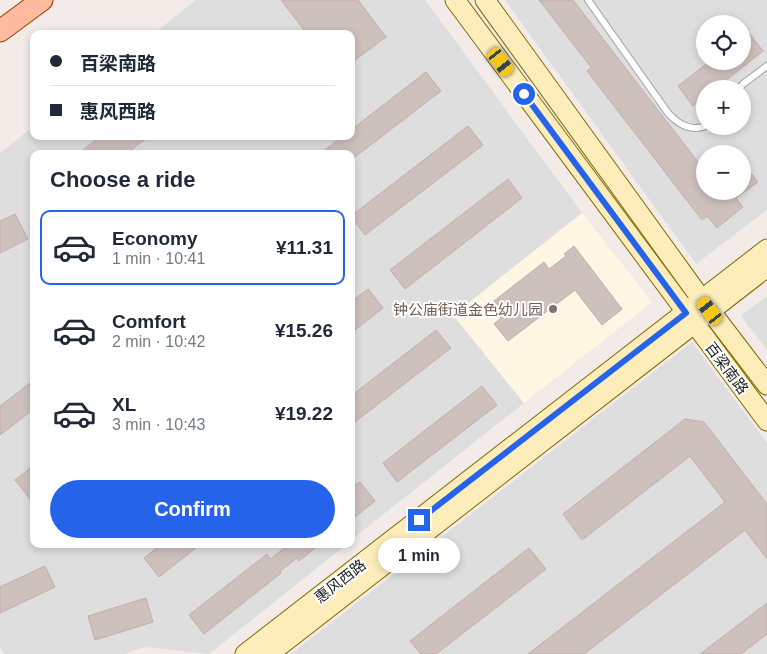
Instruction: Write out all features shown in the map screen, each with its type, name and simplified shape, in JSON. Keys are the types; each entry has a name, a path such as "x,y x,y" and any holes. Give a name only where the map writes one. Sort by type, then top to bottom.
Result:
{"main road":[{"path":"0,32 42,0"}],"street":[{"name":"百梁南路","path":"455,0 767,422"},
{"name":"百梁南路","path":"484,0 767,386"},
{"path":"269,654 706,305 767,249"},
{"path":"706,305 767,267"},
{"name":"惠风西路","path":"245,654 690,318"}],"lane":[{"path":"588,0 668,113 678,124 689,128 696,128"},
{"path":"750,80 767,66"}],"shaded area":[{"path":"196,0 425,0 582,213 454,315 524,403 355,537 355,150 30,150 30,548 342,548 209,654 144,647 124,654 5,654 0,648 0,153 30,129 30,140 355,140 355,30 158,30"},
{"path":"505,0 767,0 767,210 696,264"},
{"name":"钟公庙街道金色幼儿园","path":"582,213 652,302 524,403 453,315"},
{"path":"767,296 767,350 741,316"},
{"path":"692,342 767,443 767,654 291,654"}],"building":[{"path":"281,0 358,0 386,37 355,60 355,30 304,30"},
{"path":"539,0 573,0 696,159 696,200 738,200 743,207 717,228 707,216 702,220 587,71 591,67"},
{"path":"751,36 763,51 751,60"},
{"path":"698,70 739,70 726,80 696,80 696,104 693,106 678,86"},
{"path":"426,72 441,91 355,157 355,150 325,150 338,140 355,140 355,127"},
{"path":"468,126 483,145 365,235 355,221 355,213"},
{"path":"96,140 144,140 131,150 83,150"},
{"path":"751,173 758,182 751,187"},
{"path":"508,179 522,198 405,289 390,270"},
{"path":"15,214 28,239 0,253 0,221"},
{"path":"574,246 622,309 602,325 575,290 508,341 494,324 501,318 496,311 500,308 494,301 544,262 549,269 566,256 564,254"},
{"path":"368,289 383,308 355,330 355,299"},
{"path":"436,330 451,348 355,422 355,393"},
{"path":"30,383 30,412 0,435 0,406"},
{"path":"482,386 497,405 397,482 383,463"},
{"path":"685,419 704,422 767,504 767,559 745,530 584,654 528,654 725,502 690,456 582,540 563,514"},
{"path":"30,468 30,499 15,480"},
{"path":"360,482 375,501 355,517 355,485"},
{"path":"157,548 196,548 159,577 144,558"},
{"path":"285,548 315,548 299,561 297,558 280,571 281,573 204,634 189,615 267,554 270,559"},
{"path":"529,548 546,569 436,654 421,654 410,641"},
{"path":"45,566 55,587 0,613 0,587"},
{"path":"146,598 153,622 95,640 88,616"},
{"path":"767,603 767,634 741,654 700,654"}],"place":[{"name":"钟公庙街道金色幼儿园","path":"553,309"}],"route":[{"path":"419,520 686,313 524,94"}]}
